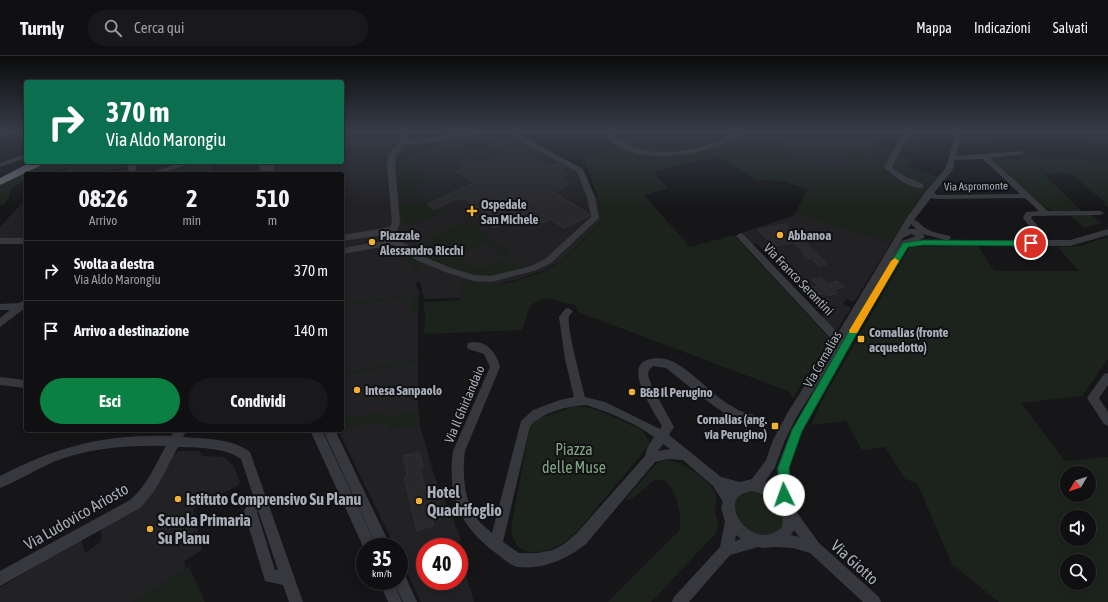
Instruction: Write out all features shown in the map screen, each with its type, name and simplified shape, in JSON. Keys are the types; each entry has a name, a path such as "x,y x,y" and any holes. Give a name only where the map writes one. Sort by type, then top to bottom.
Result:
{"highway":[{"path":"0,178 30,164"},
{"path":"0,182 36,164"}],"street":[{"path":"344,238 394,229 396,223 392,193 392,156"},
{"path":"344,252 394,242 405,247 419,258 448,270 474,278 491,279 534,268 548,261 595,220 594,210 580,171 554,156"},
{"path":"894,156 888,167 903,179 920,186"},
{"name":"Via Cornalias","path":"787,509 783,468 797,430 864,312 912,233 928,194 940,182 953,156"},
{"path":"952,161 980,156"},
{"path":"985,156 1045,213"},
{"path":"0,165 24,157"},
{"path":"158,172 184,164"},
{"name":"Via Aspromonte","path":"928,194 937,197 1026,196"},
{"path":"1038,231 1027,218 1027,215 1045,213 1100,213"},
{"path":"912,233 937,239 1055,239 1077,235 1108,225"},
{"path":"912,233 918,228 934,235 951,238"},
{"path":"382,232 384,234 385,241 383,245"},
{"path":"912,233 1070,243 1108,232"},
{"name":"Via Cornalias","path":"755,486 771,463 779,440 792,415 839,340 912,233"},
{"name":"Via Franco Serantini","path":"740,236 839,340"},
{"path":"0,242 24,241"},
{"path":"0,307 24,305"},
{"path":"0,323 24,305"},
{"path":"568,311 564,317 567,348 581,401"},
{"name":"Via Il Ghirlandaio","path":"472,346 489,351 493,358 495,367 458,451 457,466 460,491 465,511 474,525 496,545"},
{"path":"729,501 717,482 685,454 662,436 650,428 601,405 581,401 574,402 546,409 530,418 525,424 496,545 517,560 537,560 554,556 569,549 581,539 651,458 653,448 662,436 668,428 643,375 643,368 646,364 652,362 669,365 733,413 745,419 754,419"},
{"path":"1108,377 1093,398 1108,421"},
{"path":"0,381 24,384"},
{"path":"317,432 366,538"},
{"path":"330,432 380,538"},
{"path":"0,482 38,463 77,449 119,442 178,436 234,447 246,456 260,495 250,511 270,576 288,579 296,602"},
{"name":"Via Ludovico Ariosto","path":"0,579 135,504 149,488 178,436"},
{"path":"651,458 668,454 685,454"},
{"path":"717,482 741,488 755,486 772,492 787,509 790,520 787,531 782,537 775,540 758,540 726,550"},
{"path":"741,488 733,493 729,501 728,511 732,521 742,533 758,540"},
{"name":"Via Giotto","path":"787,509 814,548 874,602"},
{"path":"679,602 726,550 732,521"},
{"name":"Via Giotto","path":"775,540 793,542 814,548"},
{"path":"390,590 395,602"},
{"path":"404,590 410,602"}],"shaded area":[{"name":"Ospedale San Michele","path":"344,156 559,156 581,169 599,202 603,220 561,261 542,271 494,285 483,285 464,280 460,291 461,298 424,299 420,282 415,283 421,294 419,294 418,312 418,404 420,425 434,475 461,538 416,538 416,590 468,590 468,582 474,602 421,602 408,575 408,538 391,538 339,432 344,432 344,172 277,172 275,164 344,164"},
{"path":"795,156 891,156 887,163 831,168"},
{"path":"24,203 24,238 0,239 0,227 21,204"},
{"path":"795,213 891,243 854,302 846,299 843,304 851,308 837,330 833,329 822,317 824,312 758,245 751,244 741,233 793,216"},
{"name":"Scuola Primaria Su Planu","path":"179,451 200,451 202,456 224,457 233,465 240,482 239,485 193,509 202,550 184,561 186,569 133,602 0,602 0,587 81,540 85,553 99,543 102,538 101,531 105,526 130,512 172,457"}],"green space":[{"path":"410,156 404,159 430,180 418,185 417,198 400,200 397,179 397,164 399,157"},
{"path":"584,156 796,156 831,168 859,165 845,160 849,156 888,156 883,162 867,157 860,165 892,163 896,156 904,156 911,158 908,166 938,177 923,192 891,243 795,213 808,189 782,181 756,180 720,157 688,163 656,172 655,174 668,188 644,195 690,247 734,235 830,339 793,398 788,391 578,312 575,305 546,298 530,305 522,330 424,334 425,315 423,302 461,300 460,291 464,280 482,285 503,284 535,275 554,266 567,256 603,220 599,202"},
{"path":"1021,156 1069,157 1108,163 1108,207 1104,203 1106,203 1071,174 1061,172 1062,173 1044,174 1082,212 1093,216 1102,223 1085,228 1069,215 1047,209 1036,202 989,158 1021,158"},
{"path":"40,164 128,164 127,167 98,172 67,172 68,167 48,172 24,172"},
{"path":"195,164 211,164 211,172 169,172"},
{"path":"24,172 24,180 11,189 8,199 4,205 0,205 0,184"},
{"path":"423,202 433,211 437,209 441,213 417,223 418,225 403,225 401,205"},
{"path":"468,220 511,253 504,257 485,242 460,255 478,270 499,259 506,264 513,260 523,268 498,276 482,277 461,272 437,262 417,252 411,247"},
{"path":"1108,237 1108,359 1082,396 1021,403 1065,461 1108,457 1108,602 999,602 952,564 917,483 905,479 885,447 862,450 846,421 811,425 822,401 910,247 978,246 994,271 1079,271 1058,247 1080,246"},
{"path":"393,245 400,247 420,262 418,274 414,275 413,267"},
{"path":"419,294 418,312 411,314 413,296 348,306 345,308 346,303"},
{"path":"418,354 417,362 344,376 344,373 413,360"},
{"name":"Piazza delle Muse","path":"573,407 585,407 598,410 642,430 649,441 649,445 583,525 570,538 561,545 552,549 537,552 523,550 516,543 511,529 530,426 537,419"},
{"path":"418,411 419,425 389,429 388,422 344,428 344,419 381,413 388,417"},
{"path":"668,460 681,464 696,473 714,490 716,498 715,513 718,525 716,533 651,602 608,602 679,531 679,507 672,489 667,483 660,480 653,481 632,499 625,500 658,462"},
{"path":"743,491 763,491 781,506 784,526 775,535 751,534 747,532 740,523 732,507"},
{"path":"189,566 205,602 133,602 186,569"}],"building":[{"name":"Ospedale San Michele","path":"497,156 531,156 549,167 559,164 565,167 560,170 568,175 561,178 570,184 554,192 589,214 589,216 564,228 550,219 543,223 540,221 533,224 520,216 495,228 486,222 492,219 464,198 460,200 458,198 434,210 427,204 474,183 456,171 466,167 460,163 469,159 477,165"},
{"name":"Abbanoa","path":"785,224 827,264 819,266 811,258 808,259 803,255 806,254 793,242 774,246 758,230"},
{"name":"Abbanoa","path":"821,278 828,284 837,281 844,287 834,290 837,293 828,296 824,293 814,296 808,289 818,286 812,280"},
{"name":"Hotel Quadrifoglio","path":"419,452 423,467 420,468 434,525 417,531 404,477 408,476 403,456"}],"slow traffic":[{"path":"854,331 895,261"}],"place":[{"name":"Ospedale San Michele","path":"472,211"},
{"name":"Abbanoa","path":"780,235"},
{"name":"Piazzale Alessandro Ricchi","path":"372,242"},
{"name":"Cornalias (fronte acquedotto)","path":"861,339"},
{"name":"Intesa Sanpaolo","path":"357,390"},
{"name":"B&B Il Perugino","path":"632,392"},
{"name":"Cornalias (ang. via Perugino)","path":"775,426"},
{"name":"Istituto Comprensivo Su Planu","path":"178,499"},
{"name":"Hotel Quadrifoglio","path":"419,501"},
{"name":"Scuola Primaria Su Planu","path":"150,529"}],"route":[{"path":"784,495 783,468 797,430 864,312 905,244 1031,243"}]}
